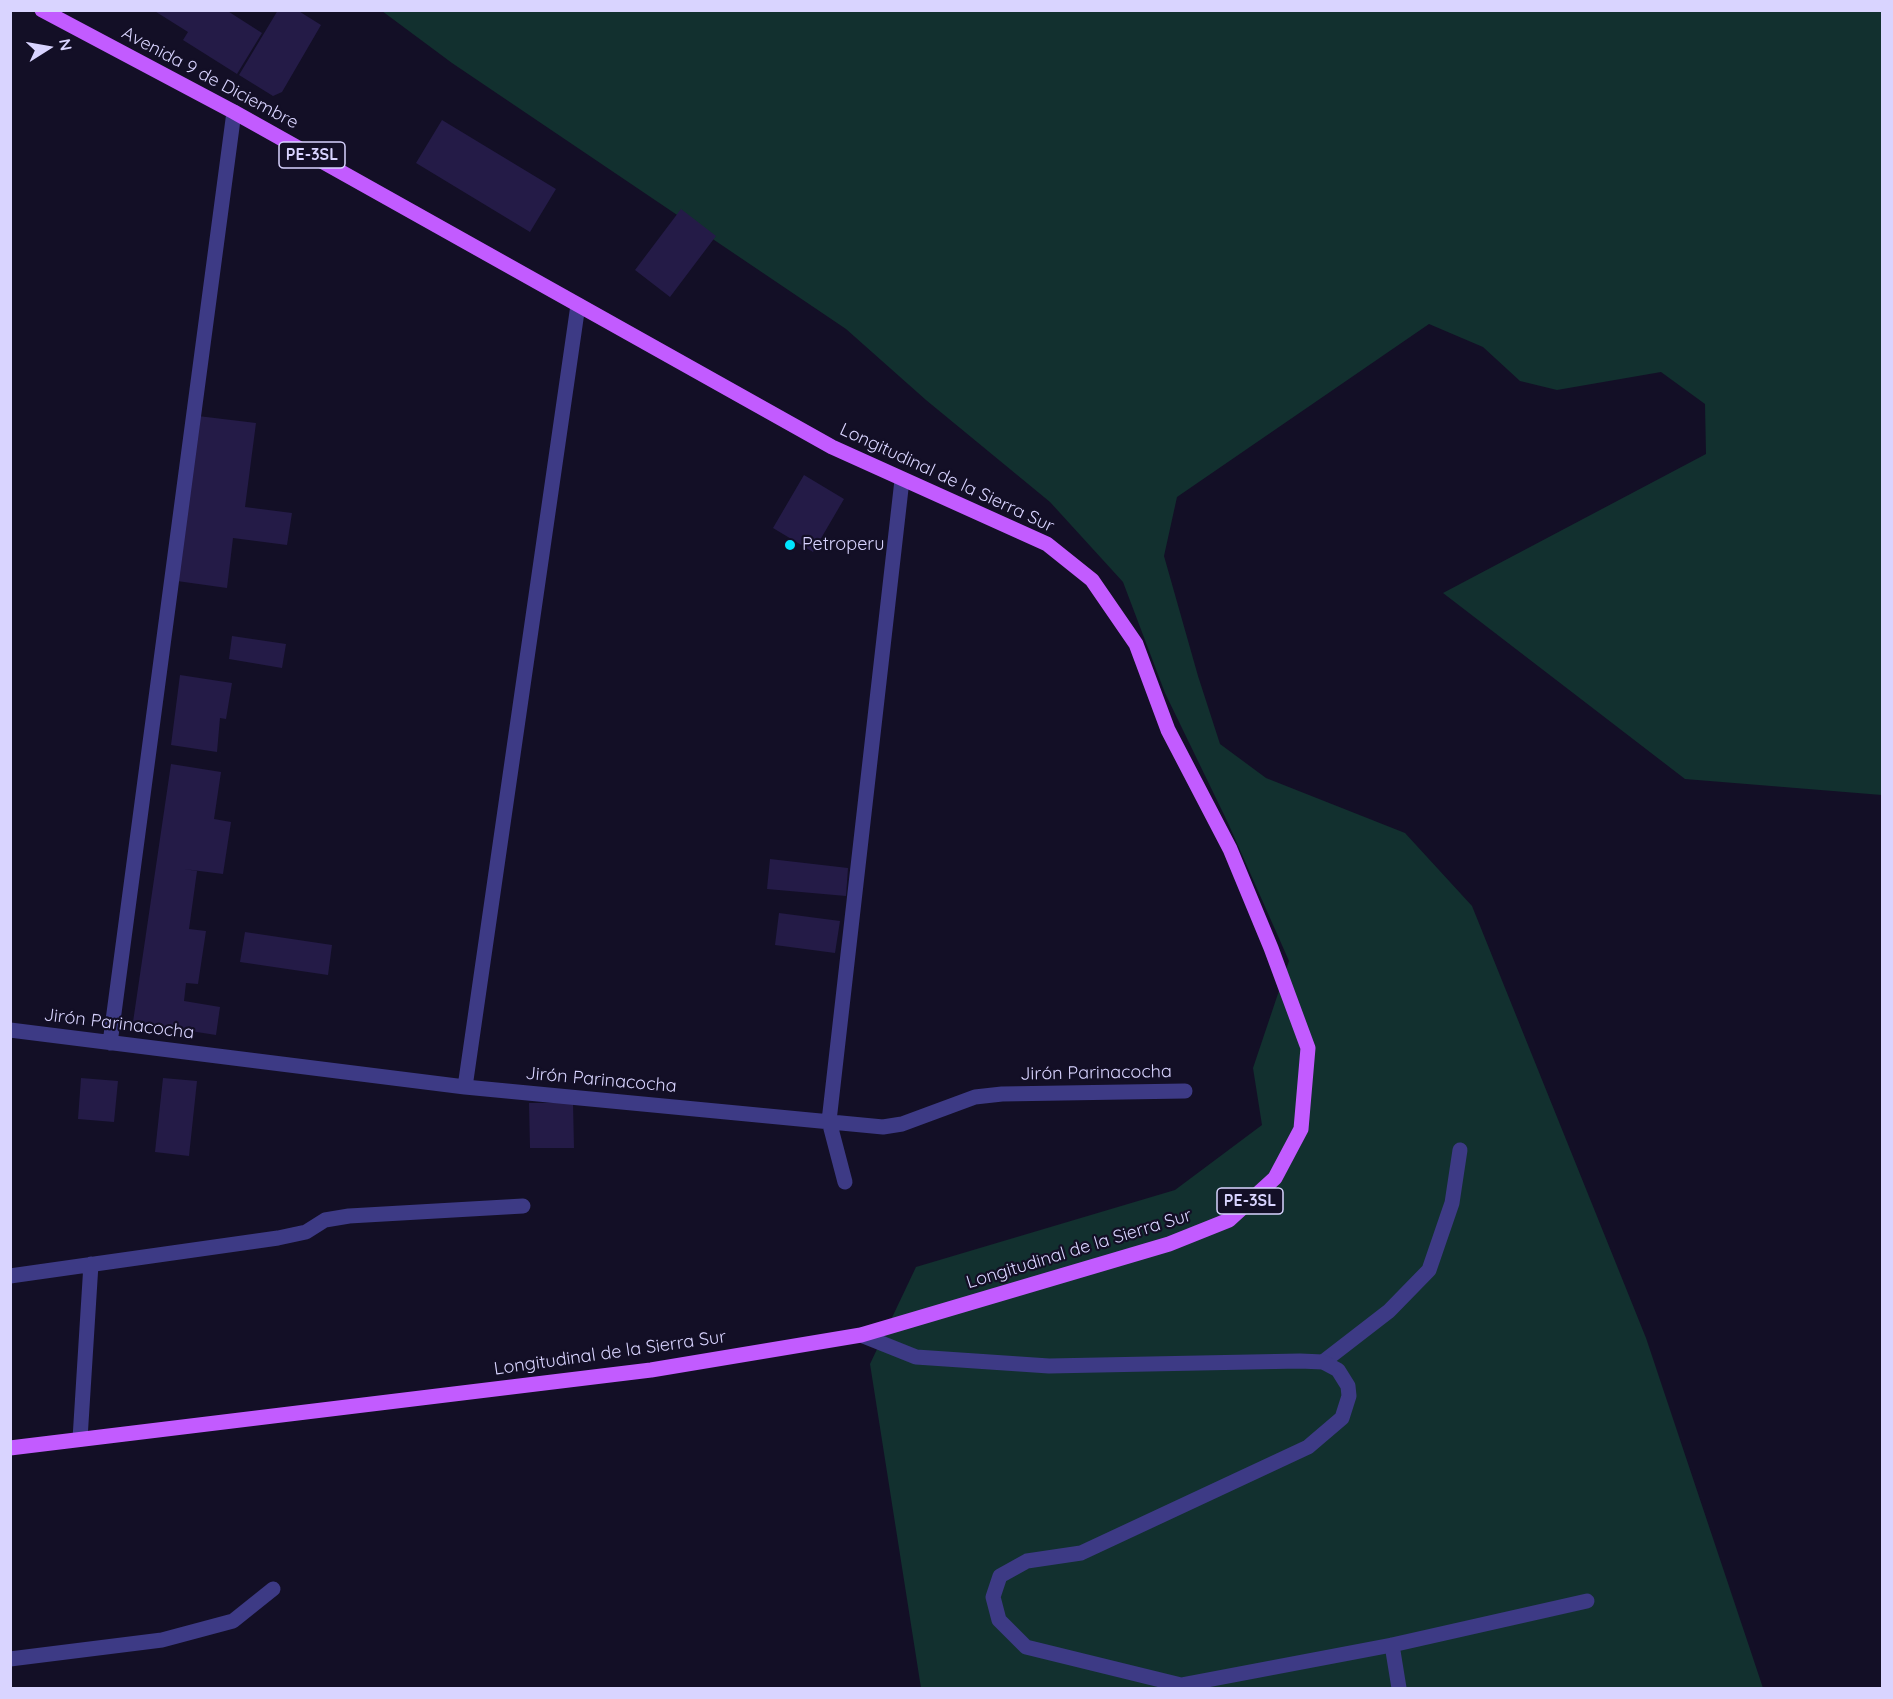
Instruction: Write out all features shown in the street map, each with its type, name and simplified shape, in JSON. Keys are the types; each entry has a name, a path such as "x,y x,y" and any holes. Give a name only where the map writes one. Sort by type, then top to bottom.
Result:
{"main road":[{"name":"Avenida 9 de Diciembre","path":"42,10 234,111 578,305"},
{"name":"Longitudinal de la Sierra Sur","path":"10,1448 651,1370 861,1335 1169,1245 1229,1220 1275,1178 1301,1129 1308,1048 1271,948 1230,849 1168,730 1136,644 1092,580 1047,544 832,447 578,305"}],"street":[{"path":"110,1043 234,111"},
{"path":"465,1087 578,305"},
{"path":"845,1182 829,1121 902,480"},
{"name":"Jirón Parinacocha","path":"10,1030 465,1087 883,1127 902,1124 975,1097 1002,1094 1185,1091"},
{"path":"1323,1362 1389,1311 1429,1270 1452,1203 1460,1150"},
{"path":"10,1276 278,1238 306,1232 325,1220 349,1216 524,1206"},
{"path":"80,1439 91,1264"},
{"path":"861,1335 916,1357 1038,1365 1300,1360 1323,1362 1338,1370 1348,1386 1348,1396 1342,1418 1308,1447 1081,1553 1027,1561 1000,1576 993,1597 999,1620 1026,1647 1182,1687 1392,1645 1587,1601"},
{"path":"10,1659 162,1640 233,1621 273,1589"},
{"path":"1392,1645 1399,1689"}],"green space":[{"path":"382,11 1882,11 1882,795 1685,779 1443,593 1706,454 1705,404 1661,372 1557,390 1520,381 1483,347 1429,324 1177,497 1164,556 1220,744 1266,778 1405,833 1472,906 1646,1338 1763,1688 921,1688 870,1364 916,1267 1175,1190 1262,1125 1253,1068 1289,961 1228,823 1165,693 1123,582 1050,502 926,400 846,329 452,63"}],"building":[{"path":"153,10 226,10 262,33 237,74 183,40 188,32"},
{"path":"278,10 297,10 321,25 282,92 273,96 239,75"},
{"path":"442,120 556,189 530,232 416,163"},
{"path":"681,209 716,236 670,297 635,270"},
{"path":"198,416 256,423 245,507 292,513 287,545 233,538 227,588 177,581"},
{"path":"804,475 844,499 813,552 773,528"},
{"path":"232,636 286,644 282,668 229,659"},
{"path":"180,675 232,683 226,719 220,718 217,752 171,745"},
{"path":"171,764 221,772 214,819 231,822 223,874 184,869 197,871 189,929 206,931 198,984 186,983 184,1001 220,1007 216,1035 133,1022"},
{"path":"770,859 848,868 846,896 767,889"},
{"path":"779,913 840,921 835,953 775,945"},
{"path":"245,932 332,945 328,975 240,962"},
{"path":"81,1078 118,1081 114,1122 78,1119"},
{"path":"163,1078 197,1081 189,1156 155,1152"},
{"path":"529,1103 573,1103 574,1148 530,1148"}],"place":[{"name":"Petroperu","path":"790,545"}]}
